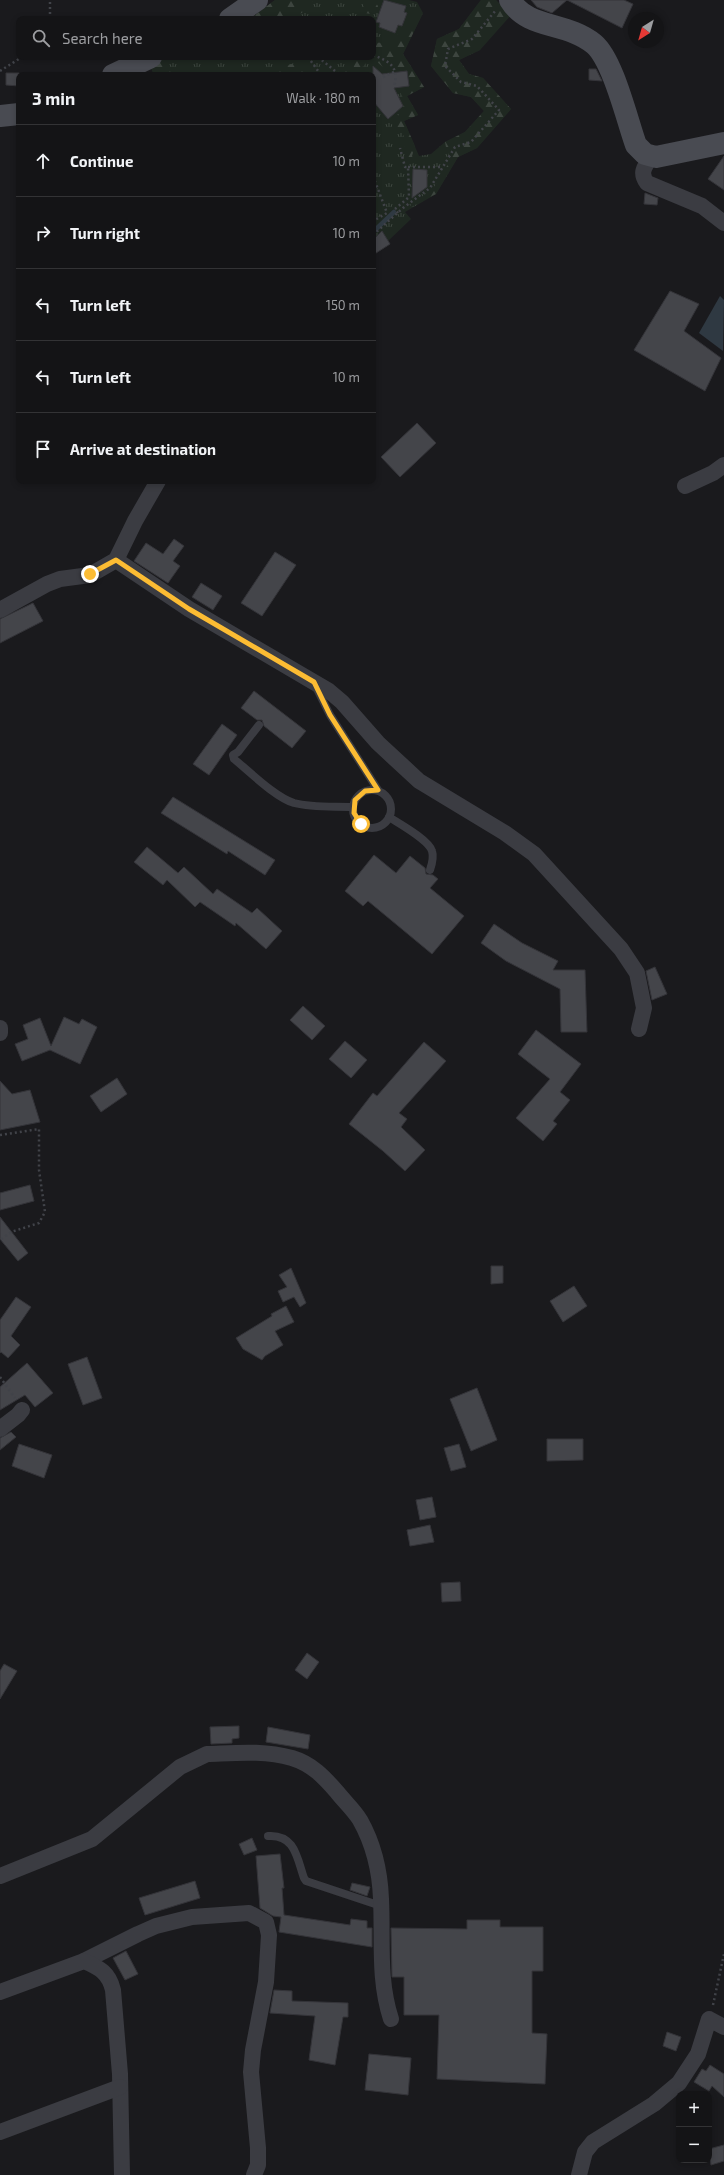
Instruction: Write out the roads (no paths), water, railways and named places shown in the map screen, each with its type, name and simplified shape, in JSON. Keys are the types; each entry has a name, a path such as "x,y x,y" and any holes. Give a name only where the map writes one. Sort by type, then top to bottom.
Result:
{"main road":[{"path":"234,16 257,0"},
{"path":"505,2 527,18 573,31 594,44 607,63 636,145 641,152 650,156 680,153 724,143"},
{"path":"119,72 145,60"},
{"path":"0,116 16,114"}],"street":[{"path":"650,156 642,171 642,176 647,182 702,206 724,223"},
{"path":"685,486 724,465"},
{"path":"0,610 47,584 60,579 90,574 116,560 135,521 156,484"},
{"path":"116,560 189,609 314,682 342,702 378,743 419,781 505,833 534,854 621,949 636,973 644,1008 639,1029"},
{"path":"0,1028 0,1033"},
{"path":"0,1429 22,1410"},
{"path":"0,1876 92,1839 180,1767 194,1759 207,1754 252,1752 292,1758 310,1767 327,1780 360,1820 372,1847 378,1875 381,1906 382,1974 384,1997 391,2019"},
{"path":"0,1992 84,1962 156,1926 192,1917 248,1912 266,1922 269,1935 266,1982 252,2058 251,2081 258,2156 257,2168 254,2175"},
{"path":"84,1962 101,1969 111,1983 120,2087 122,2175"},
{"path":"579,2175 585,2152 593,2142 654,2104 679,2083 698,2054 709,2019 724,2027"},
{"path":"0,2132 120,2087"}],"lane":[{"path":"314,682 330,715 378,790 388,798 391,804 390,817 386,823 380,826 367,827 356,819 353,807 359,795 371,790 378,790"},
{"path":"259,725 238,752 233,755 234,759 258,779 293,802 305,805 353,807"},
{"path":"390,817 432,849 432,862 430,870"},
{"path":"268,1836 280,1837 291,1844 297,1853 306,1881 381,1906"}],"waterway":[{"path":"376,229 394,212"}]}
